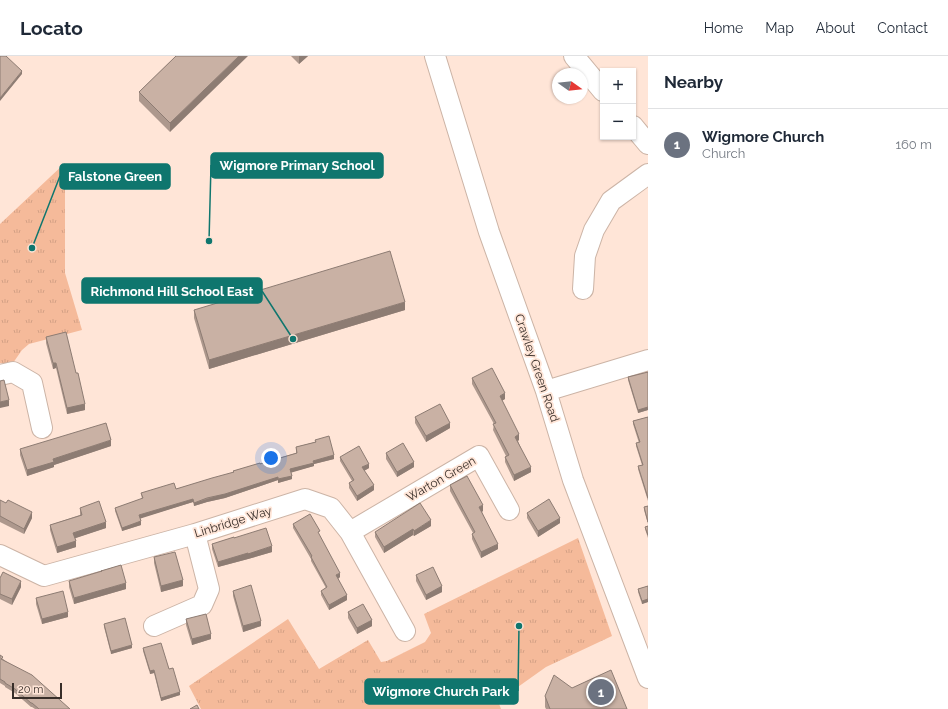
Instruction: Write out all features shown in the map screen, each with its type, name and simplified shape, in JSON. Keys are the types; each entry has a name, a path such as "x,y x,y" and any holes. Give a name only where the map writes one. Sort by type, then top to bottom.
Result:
{"street":[{"name":"Crawley Green Road","path":"434,56 489,232 546,391 573,480 648,678"},
{"path":"574,56 600,87"},
{"path":"636,130 648,144"},
{"path":"583,289 585,256 594,230 611,201 648,174"},
{"path":"546,391 648,360"},
{"path":"0,375 13,372 32,383 42,428"},
{"name":"Warton Green","path":"350,532 479,456 509,510"},
{"name":"Linbridge Way","path":"0,555 44,576 195,534 305,499 331,508 350,532 405,631"},
{"path":"154,626 202,605 209,589 195,534"}],"green space":[{"path":"65,163 65,273 82,330 29,344 22,350 13,363 0,363 0,224"},
{"path":"578,538 612,636 546,667 498,701 501,709 201,709 189,686 288,619 319,669 368,640 381,662 387,661 425,642 431,633 424,614"}],"building":[{"path":"0,56 6,56 22,71 0,98"},
{"path":"176,56 239,56 170,123 139,92"},
{"path":"390,251 405,302 209,360 194,310"},
{"path":"66,332 85,404 67,408 56,363 53,363 46,337"},
{"path":"492,368 505,393 500,396 519,434 515,437 531,467 514,475 505,457 509,455 493,424 496,423 472,378"},
{"path":"648,372 648,407 638,410 628,377"},
{"path":"4,380 9,400 0,402 0,381"},
{"path":"440,404 450,423 426,436 415,417"},
{"path":"648,417 648,498 638,466 643,465 636,443 640,442 633,421"},
{"path":"106,423 111,440 53,459 54,462 27,470 20,449"},
{"path":"329,436 334,455 313,461 314,463 290,469 292,476 278,479 278,477 194,503 193,499 139,515 141,521 122,528 115,508 143,498 141,493 174,483 176,489 297,453 296,447 316,442 315,440"},
{"path":"403,443 414,462 397,472 386,453"},
{"path":"359,446 369,464 362,467 374,485 357,496 349,483 354,480 340,457"},
{"path":"467,476 483,505 479,507 498,544 481,552 472,534 475,532 450,485"},
{"path":"549,499 560,518 538,531 527,513"},
{"path":"0,500 6,503 8,500 32,512 24,529 0,516"},
{"path":"99,501 106,522 73,533 76,541 57,547 50,525 82,515 80,508"},
{"path":"420,503 431,520 384,547 375,532"},
{"path":"648,506 648,522 644,507"},
{"path":"310,514 320,531 318,532 340,573 336,575 347,595 329,605 321,591 327,587 311,557 312,556 293,524"},
{"path":"648,526 648,535 645,527"},
{"path":"266,528 272,546 218,562 212,544"},
{"path":"175,552 183,580 161,586 154,557"},
{"path":"121,565 126,583 74,598 69,581"},
{"path":"433,567 442,586 426,595 416,575"},
{"path":"3,572 21,581 12,599 0,594 0,578"},
{"path":"251,585 261,621 243,626 233,591"},
{"path":"648,586 648,599 642,601 638,589"},
{"path":"63,591 68,612 42,619 36,598"},
{"path":"363,604 372,620 357,628 348,612"},
{"path":"206,614 211,634 192,639 186,619"},
{"path":"125,618 132,645 111,651 104,624"},
{"path":"161,643 169,669 173,668 180,692 161,698 154,670 150,671 143,648"},
{"path":"0,655 3,657 1,659 32,675 70,709 39,709 15,689 5,683 0,679"},
{"path":"611,670 627,709 550,709 545,696 554,675 572,688"},
{"path":"197,705 199,709 190,709"}],"place":[{"name":"Wigmore Primary School","path":"209,241"},
{"name":"Falstone Green","path":"32,248"},
{"name":"Richmond Hill School East","path":"293,339"},
{"name":"Wigmore Church Park","path":"519,626"},
{"name":"Wigmore Church","path":"601,692"}]}
